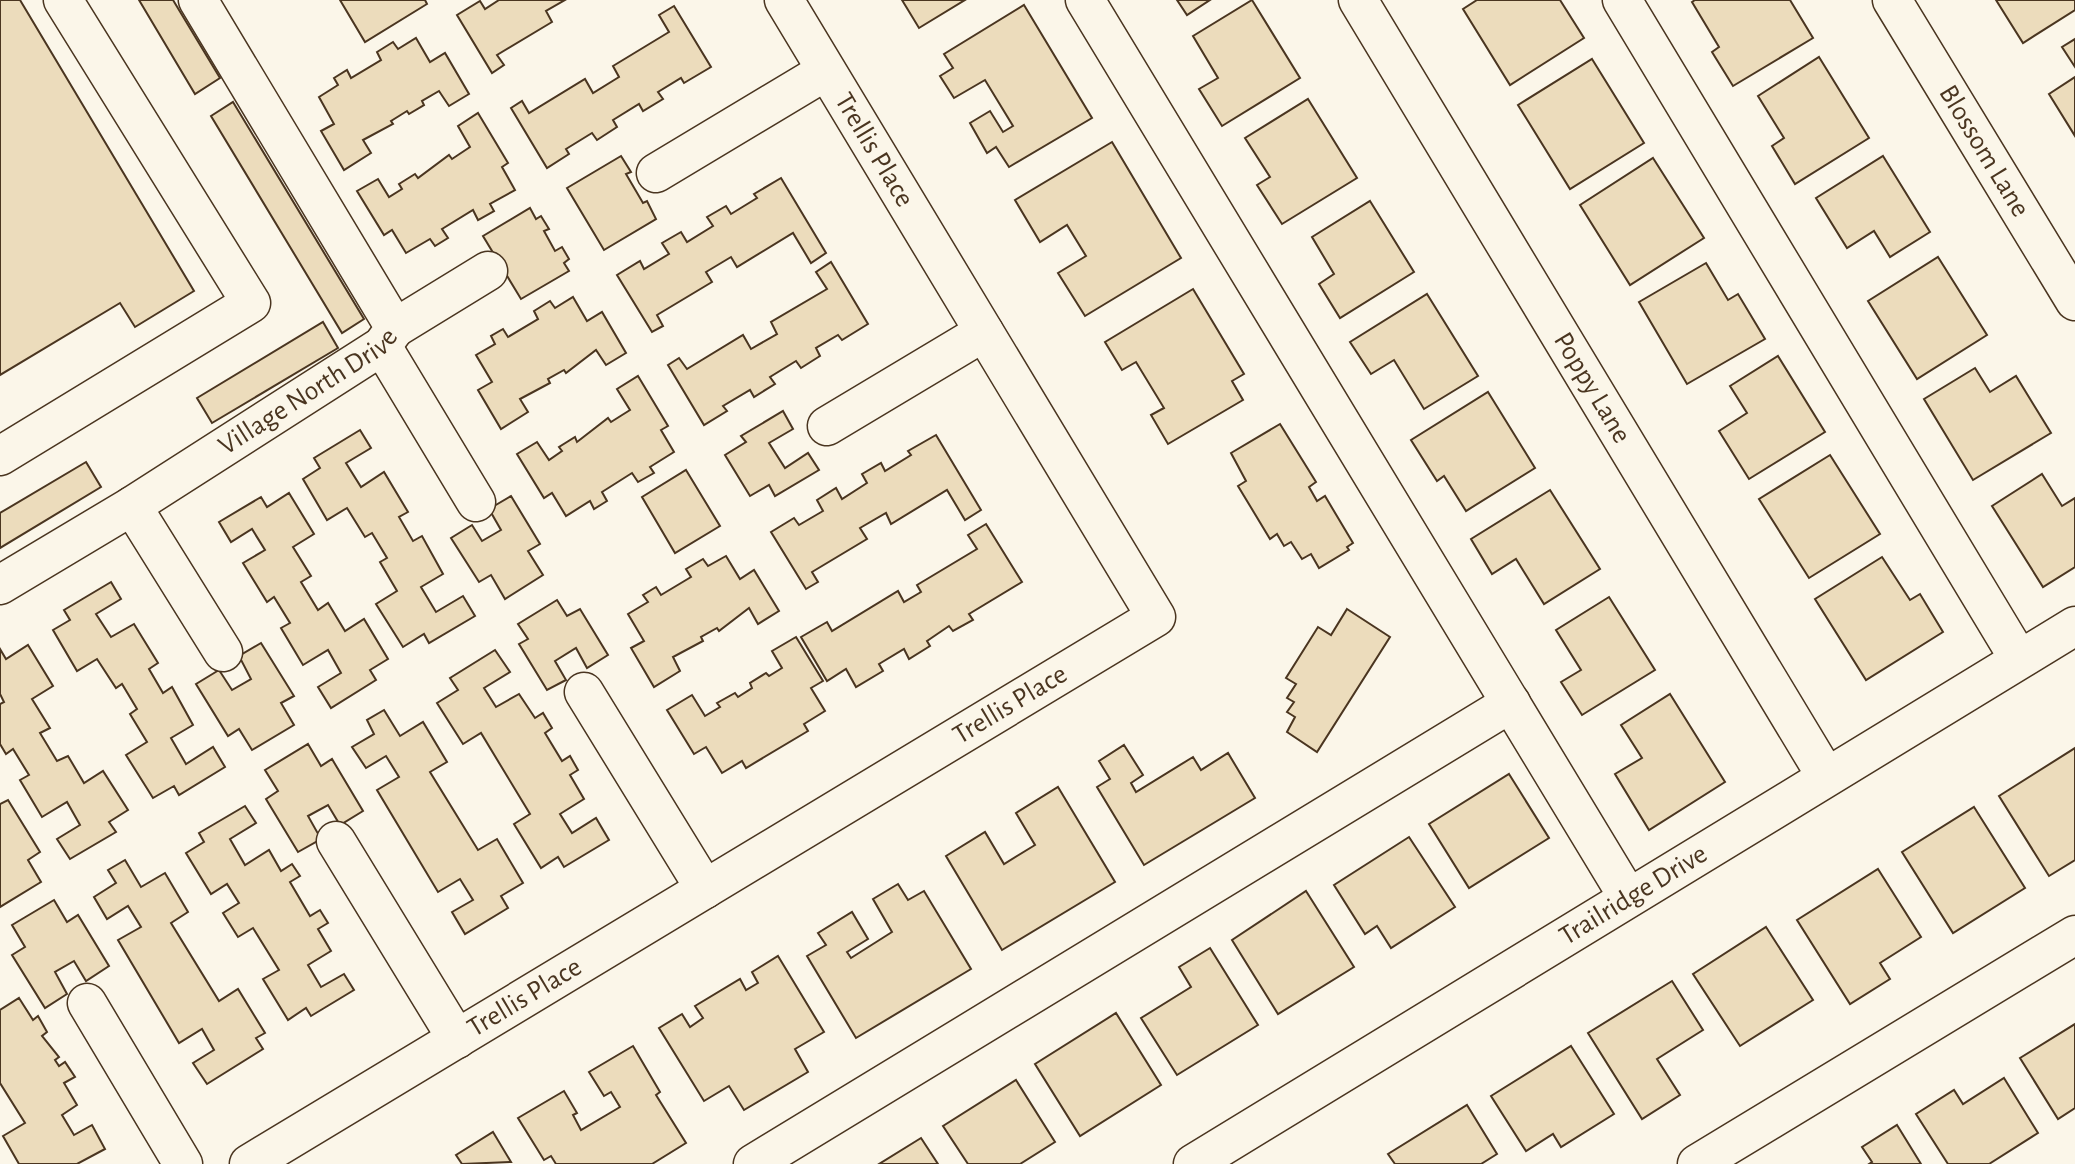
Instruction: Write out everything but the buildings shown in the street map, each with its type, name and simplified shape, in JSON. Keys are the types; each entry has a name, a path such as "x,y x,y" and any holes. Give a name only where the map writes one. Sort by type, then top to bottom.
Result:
{"street":[{"path":"0,456 251,303 63,0"},
{"name":"Village North Drive","path":"0,585 132,506 389,337 198,0"},
{"name":"Trellis Place","path":"249,1164 1156,617 784,0"},
{"path":"1085,0 1628,897"},
{"name":"Poppy Lane","path":"1358,0 1826,776"},
{"path":"1622,0 2019,660"},
{"name":"Blossom Lane","path":"1892,0 2075,301"},
{"path":"656,173 826,71"},
{"path":"476,502 389,337 488,271"},
{"path":"827,426 984,332"},
{"path":"132,506 223,652"},
{"name":"Trailridge Drive","path":"1194,1164 2075,626"},
{"path":"584,692 705,889"},
{"path":"753,1164 1511,703"},
{"path":"336,841 457,1039"},
{"path":"1697,1164 2075,935"},
{"path":"87,1003 183,1164"}]}
